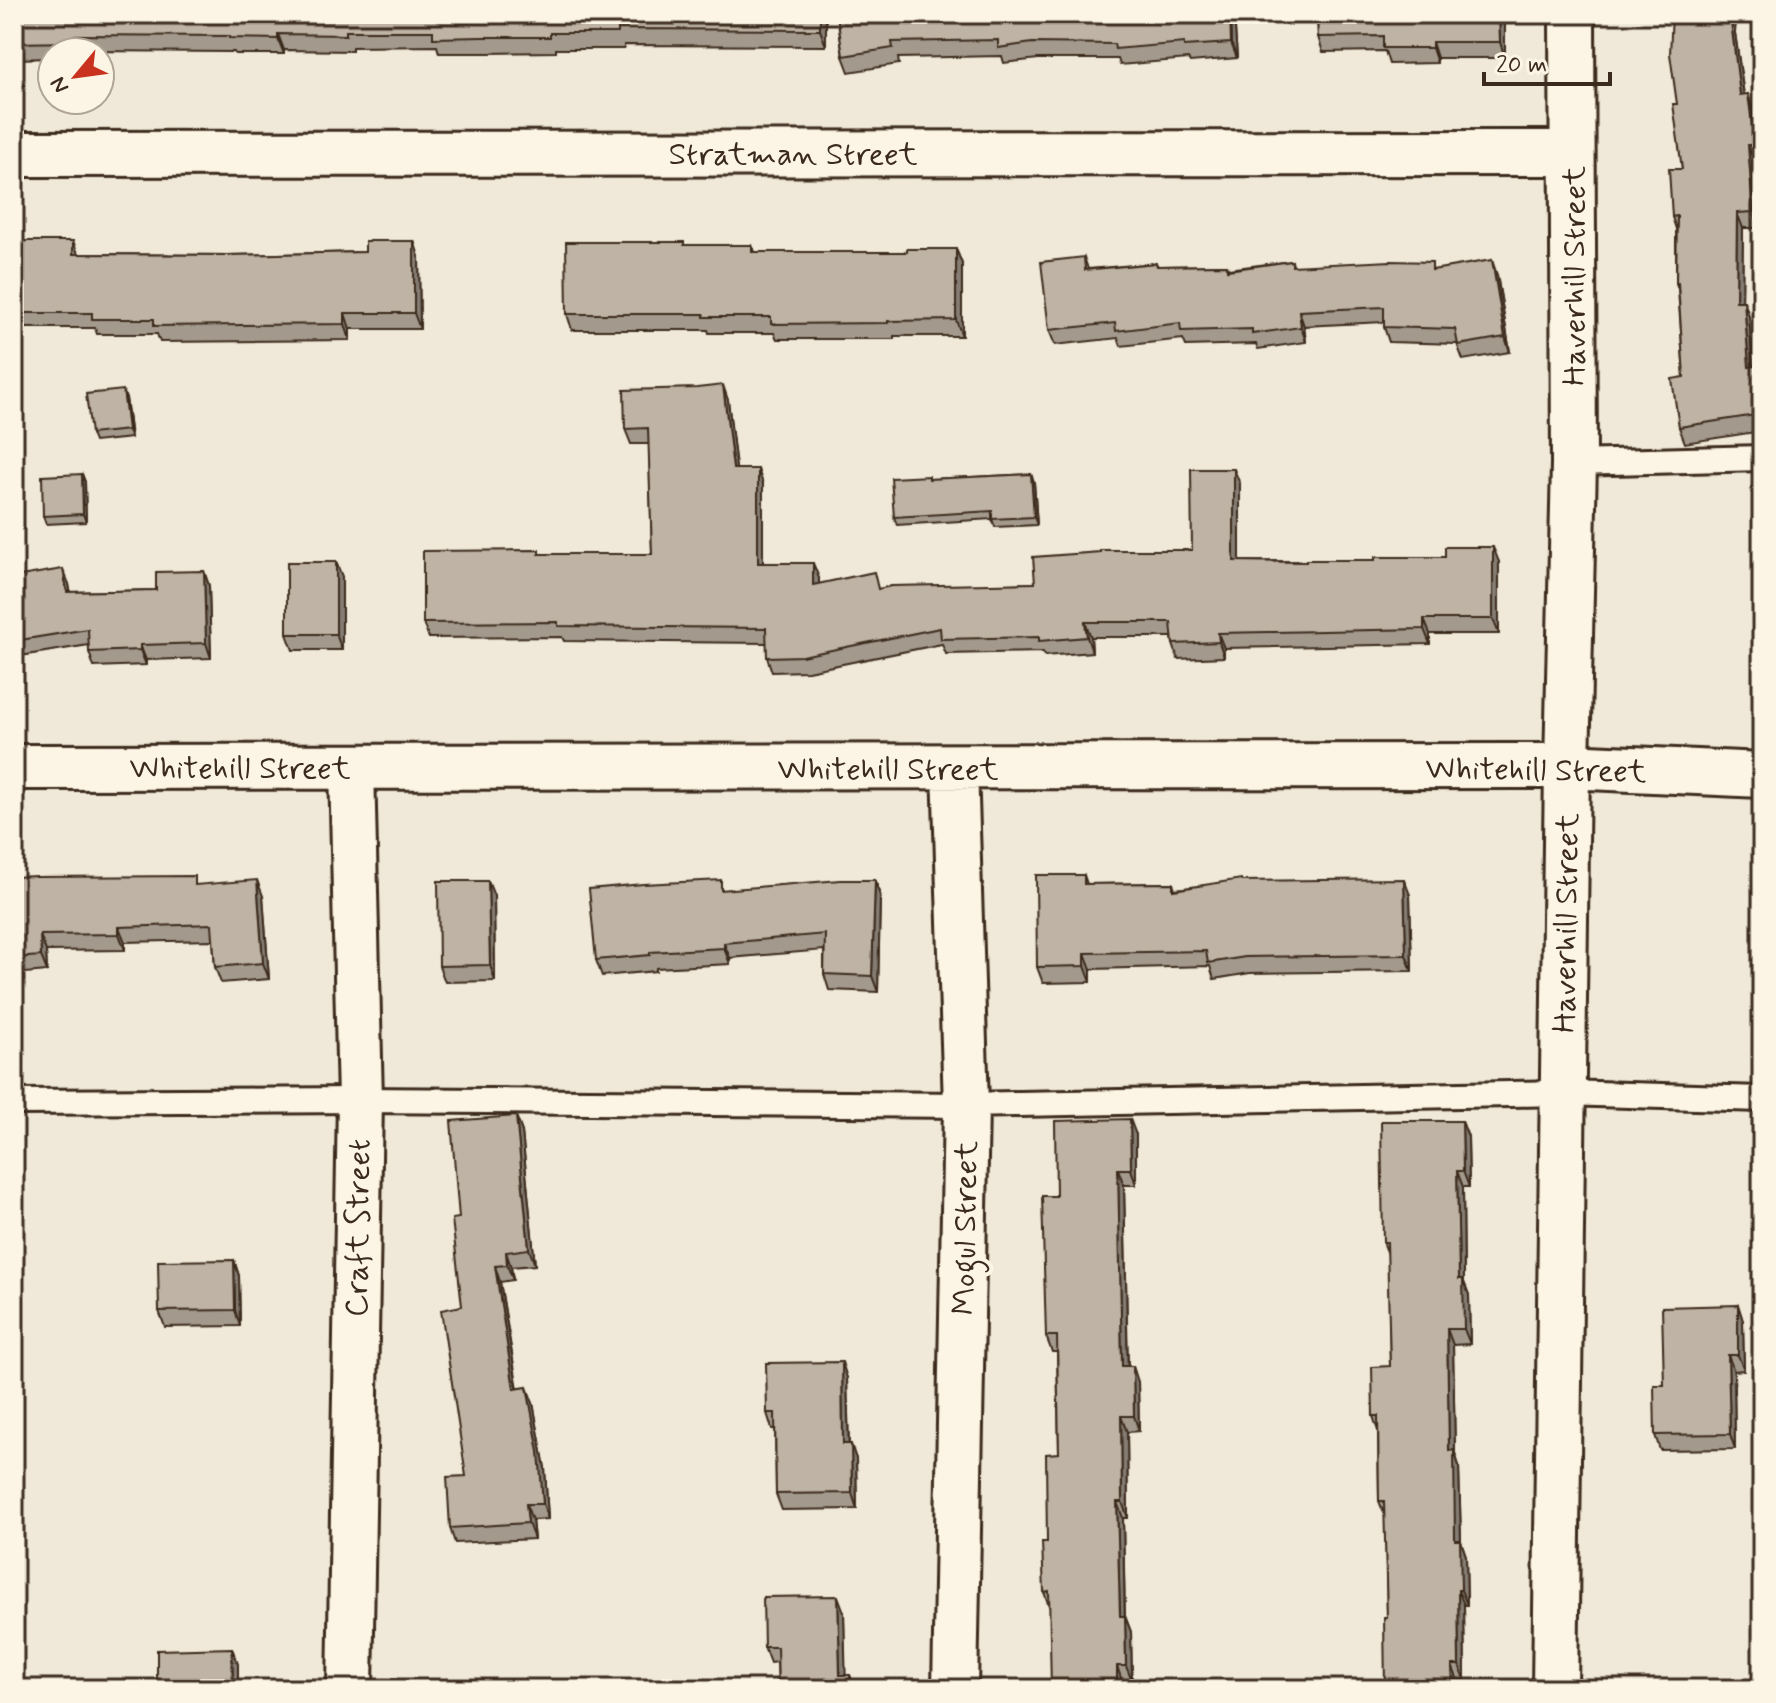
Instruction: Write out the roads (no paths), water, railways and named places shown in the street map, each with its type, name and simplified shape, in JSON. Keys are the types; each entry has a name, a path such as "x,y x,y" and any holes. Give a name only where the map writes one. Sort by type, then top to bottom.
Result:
{"street":[{"name":"Haverhill Street","path":"1555,1689 1574,463 1572,14"},
{"name":"Stratman Street","path":"14,154 1572,153"},
{"name":"Whitehill Street","path":"14,767 1567,766 1762,775"},
{"name":"Craft Street","path":"350,1689 360,1100 352,767"},
{"name":"Mogul Street","path":"955,768 966,1105 955,1689"}],"lane":[{"path":"1574,463 1762,458"},
{"path":"14,1102 360,1100 966,1105 1563,1093 1762,1099"}]}
